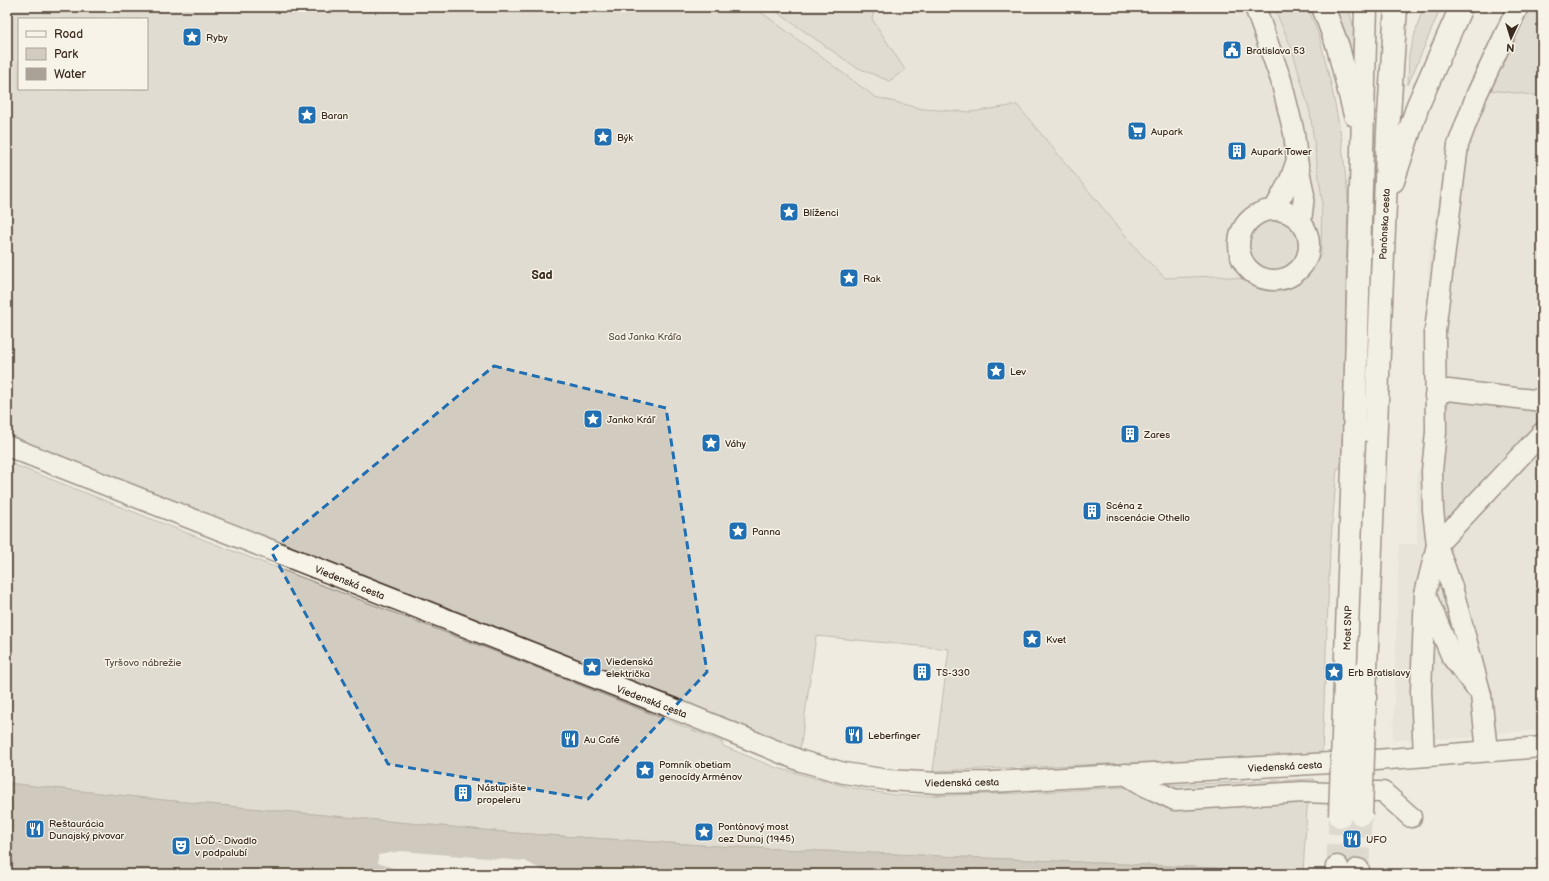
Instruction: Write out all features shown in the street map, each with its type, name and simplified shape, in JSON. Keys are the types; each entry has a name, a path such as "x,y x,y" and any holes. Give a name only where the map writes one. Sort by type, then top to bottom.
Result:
{"main road":[{"path":"1324,7 1343,65 1351,96 1362,157"},
{"path":"1364,440 1362,157 1366,7"},
{"name":"Panónska cesta","path":"1364,440 1385,207 1396,7"},
{"path":"1385,207 1416,112 1445,42 1462,7"},
{"name":"Most SNP","path":"1350,815 1364,440"}],"street":[{"path":"1255,7 1285,93 1294,133 1297,160 1304,195 1301,222"},
{"path":"1487,751 1481,695 1452,587 1437,545 1433,510 1432,471 1436,432 1435,331 1458,146 1477,94 1518,7"},
{"path":"1274,210 1290,180 1297,160"},
{"path":"1274,210 1284,211 1294,216 1301,222 1308,234 1310,248 1302,268 1290,277 1277,281 1270,281 1256,276 1247,268 1241,259 1238,248 1239,238 1249,220 1261,212 1274,210"},
{"path":"1435,396 1448,390 1542,401"},
{"path":"1424,756 1421,691 1425,594 1437,545 1542,433"},
{"name":"Viedenská cesta","path":"7,446 680,711 801,761 822,768 873,778 938,783 1330,763"},
{"path":"1425,594 1452,658 1481,695"},
{"path":"1376,760 1542,746"},
{"path":"1125,774 1145,786 1175,800 1302,792 1329,792"},
{"path":"1376,792 1383,792 1412,817"}],"highlighted area":[{"path":"494,366 666,408 707,672 588,799 388,764 271,551"}],"shaded area":[{"path":"754,7 1274,7 1292,49 1310,112 1322,199 1321,255 1299,277 1284,284 1270,286 1243,279 1218,276 1165,278 1142,255 1017,105 971,112 923,109 875,97"},
{"path":"1506,7 1542,7 1542,730 1509,732 1467,738 1393,740 1399,544 1417,544 1417,473 1426,458 1428,433 1428,261 1447,155 1467,87"}],"green space":[{"name":"Sad Janka Kráľa","path":"7,7 754,7 875,97 923,109 971,112 1017,105 1142,255 1165,278 1218,276 1243,279 1270,286 1284,284 1299,277 1321,255 1322,199 1310,112 1292,49 1274,7 1308,7 1320,39 1331,84 1341,135 1348,198 1342,468 1337,468 1330,550 1322,755 933,771 949,649 816,636 800,750 7,436"},
{"path":"770,7 875,7 872,19 905,70 889,81 854,66"},
{"path":"1330,7 1348,7 1354,29 1353,74"},
{"path":"1423,7 1441,7 1408,85 1409,54"},
{"path":"1524,7 1542,7 1542,96 1490,90"},
{"path":"1268,213 1280,213 1297,222 1304,233 1306,245 1304,257 1297,268 1280,277 1268,277 1256,272 1247,263 1242,251 1242,239 1247,227 1256,218"},
{"path":"1450,400 1532,407 1538,411 1540,424 1448,521 1442,518 1440,512 1445,412"},
{"name":"Tyršovo nábrežie","path":"7,462 225,548 520,661 722,742 723,746 774,767 848,787 894,795 925,796 1023,793 1314,779 1307,808 1303,872 733,847 515,833 164,800 7,783"}],"water":[{"path":"7,783 164,800 515,833 733,847 1354,874 7,874"}],"pier":[{"path":"401,851 525,861 549,874 420,874 408,873 378,863 378,855"},
{"path":"639,870 665,871 729,874 639,874"}],"tunnel":[{"path":"1358,870 1361,814"},
{"path":"1337,867 1340,816"}],"place":[{"name":"Ryby","path":"192,37"},
{"name":"Bratislava 53","path":"1232,50"},
{"name":"Baran","path":"307,115"},
{"name":"Aupark","path":"1137,131"},
{"name":"Býk","path":"603,137"},
{"name":"Aupark Tower","path":"1237,151"},
{"name":"Blíženci","path":"789,212"},
{"name":"Rak","path":"849,278"},
{"name":"Lev","path":"996,371"},
{"name":"Janko Kráľ","path":"593,419"},
{"name":"Zares","path":"1130,434"},
{"name":"Váhy","path":"711,443"},
{"name":"Scéna z inscenácie Othello","path":"1092,511"},
{"name":"Panna","path":"738,531"},
{"name":"Kvet","path":"1032,639"},
{"name":"Viedenská električka","path":"592,667"},
{"name":"TS-330","path":"922,672"},
{"name":"Erb Bratislavy","path":"1334,672"},
{"name":"Leberfinger","path":"854,735"},
{"name":"Au Café","path":"570,739"},
{"name":"Pomník obetiam genocídy Arménov","path":"645,770"},
{"name":"Nástupište propeleru","path":"463,793"},
{"name":"Reštaurácia Dunajský pivovar","path":"35,829"},
{"name":"Pontónový most cez Dunaj (1945)","path":"704,832"},
{"name":"UFO","path":"1352,839"},
{"name":"LOĎ - Divadlo v podpalubí","path":"181,846"}],"district":[{"name":"Sad","path":"542,275"}]}
